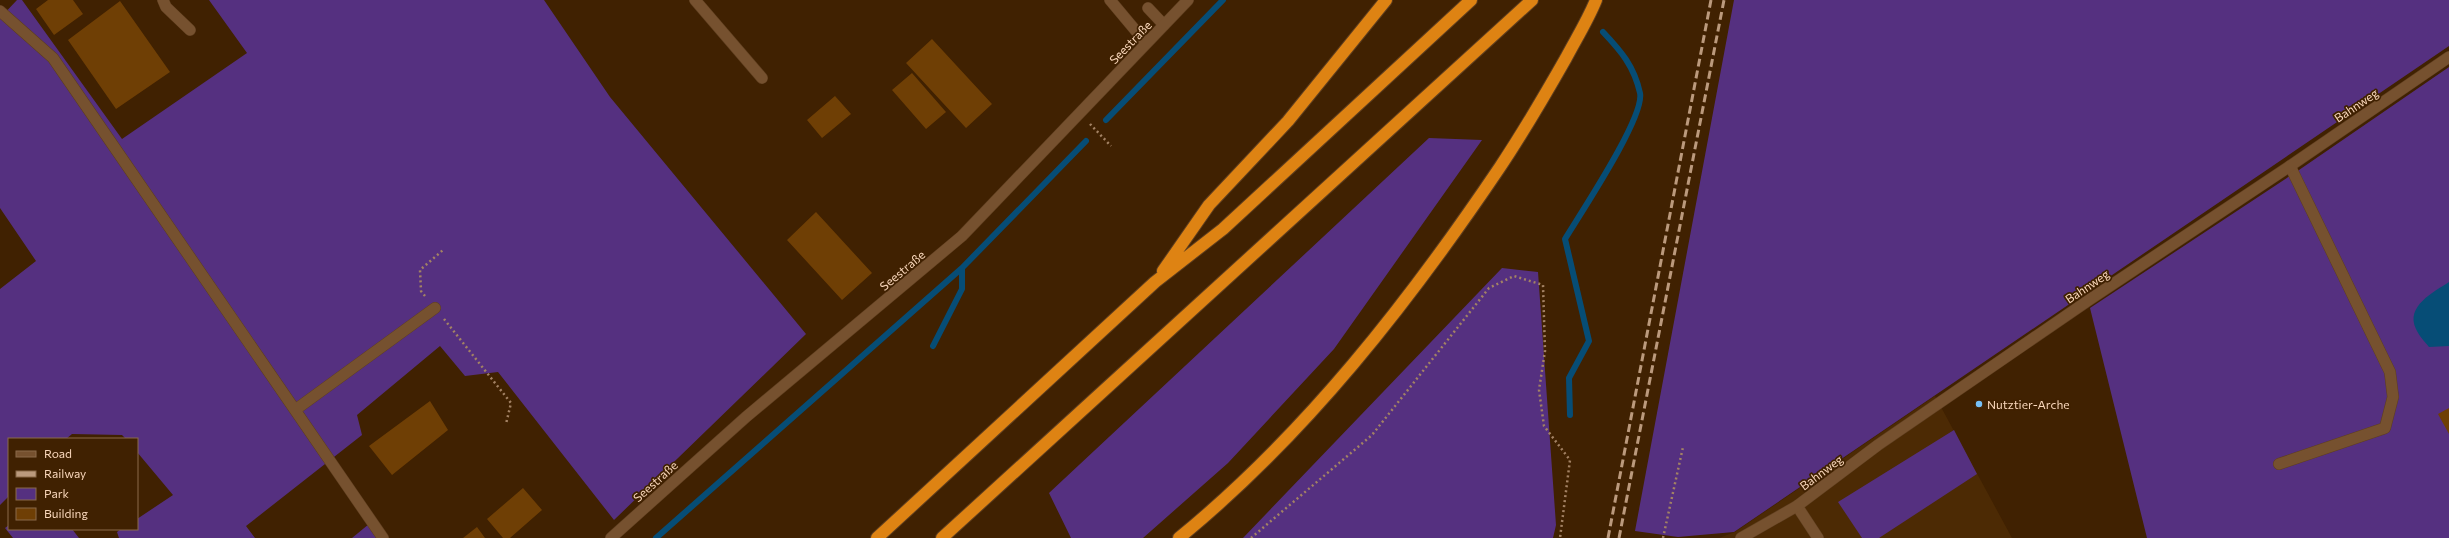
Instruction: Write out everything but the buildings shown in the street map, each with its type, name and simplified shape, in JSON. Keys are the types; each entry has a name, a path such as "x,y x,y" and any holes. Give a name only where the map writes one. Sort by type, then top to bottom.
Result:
{"highway":[{"path":"1155,282 1209,205 1288,121 1386,0"},
{"path":"877,538 1155,282 1223,229 1471,0"},
{"path":"942,538 1532,0"},
{"path":"1179,538 1225,500 1303,421 1378,333 1456,232 1528,126 1594,5"}],"street":[{"path":"163,0 166,7 190,30"},
{"path":"695,0 762,78"},
{"path":"1110,0 1146,43"},
{"name":"Seestraße","path":"611,538 746,417 962,236 1188,0"},
{"path":"1148,8 1164,25"},
{"path":"0,11 53,58 383,538"},
{"name":"Bahnweg","path":"1741,538 1797,506 1878,445 2449,57"},
{"path":"2279,464 2385,428 2393,397 2390,372 2290,166"},
{"path":"295,410 435,308"},
{"path":"1797,506 1818,538"}],"path":[{"path":"1080,113 1111,146"},
{"path":"443,250 420,270 421,291 511,403 506,424"},
{"path":"1251,538 1372,435 1489,288 1514,276 1542,285 1545,352 1539,390 1544,426 1570,460 1560,538"},
{"path":"1663,538 1683,447"}],"shaded area":[{"path":"1935,396 2012,538 1719,538 1735,532"}],"green space":[{"path":"17,0 22,0 122,139 247,53 209,0 544,0 610,97 806,334 614,520 498,372 465,376 440,346 357,415 362,435 246,526 255,538 119,538 117,532 120,530 138,530 138,518 173,495 138,453 138,438 125,438 122,435 72,434 67,438 8,438 8,497 0,505 0,289 36,261 0,208 0,18"},
{"path":"1734,0 2449,0 2449,46 1734,532 1678,537 1635,531"},
{"path":"2449,67 2449,538 2147,538 2090,308 2299,170"},
{"path":"1429,138 1482,140 1334,349 1228,463 1143,538 1071,538 1049,493"},
{"path":"1502,268 1538,272 1556,525 1553,538 1243,538"},
{"path":"1954,430 1977,474 1879,538 1862,538 1838,502"},
{"path":"369,524 379,538 352,538"},
{"path":"8,526 8,530 73,530 79,538 13,538 5,528"}],"water":[{"path":"2449,282 2449,346 2429,347 2416,329 2414,313 2429,295"}],"waterway":[{"path":"1106,120 1223,0"},
{"path":"1570,415 1569,378 1589,341 1565,239 1610,166 1639,105 1640,93 1634,75 1616,46 1603,32"},
{"path":"933,346 962,289 962,268 1086,141"},
{"path":"656,538 962,268"}],"railway":[{"path":"1608,538 1711,0"},
{"path":"1619,538 1724,0"}],"place":[{"name":"Nutztier-Arche","path":"1979,404"}]}
